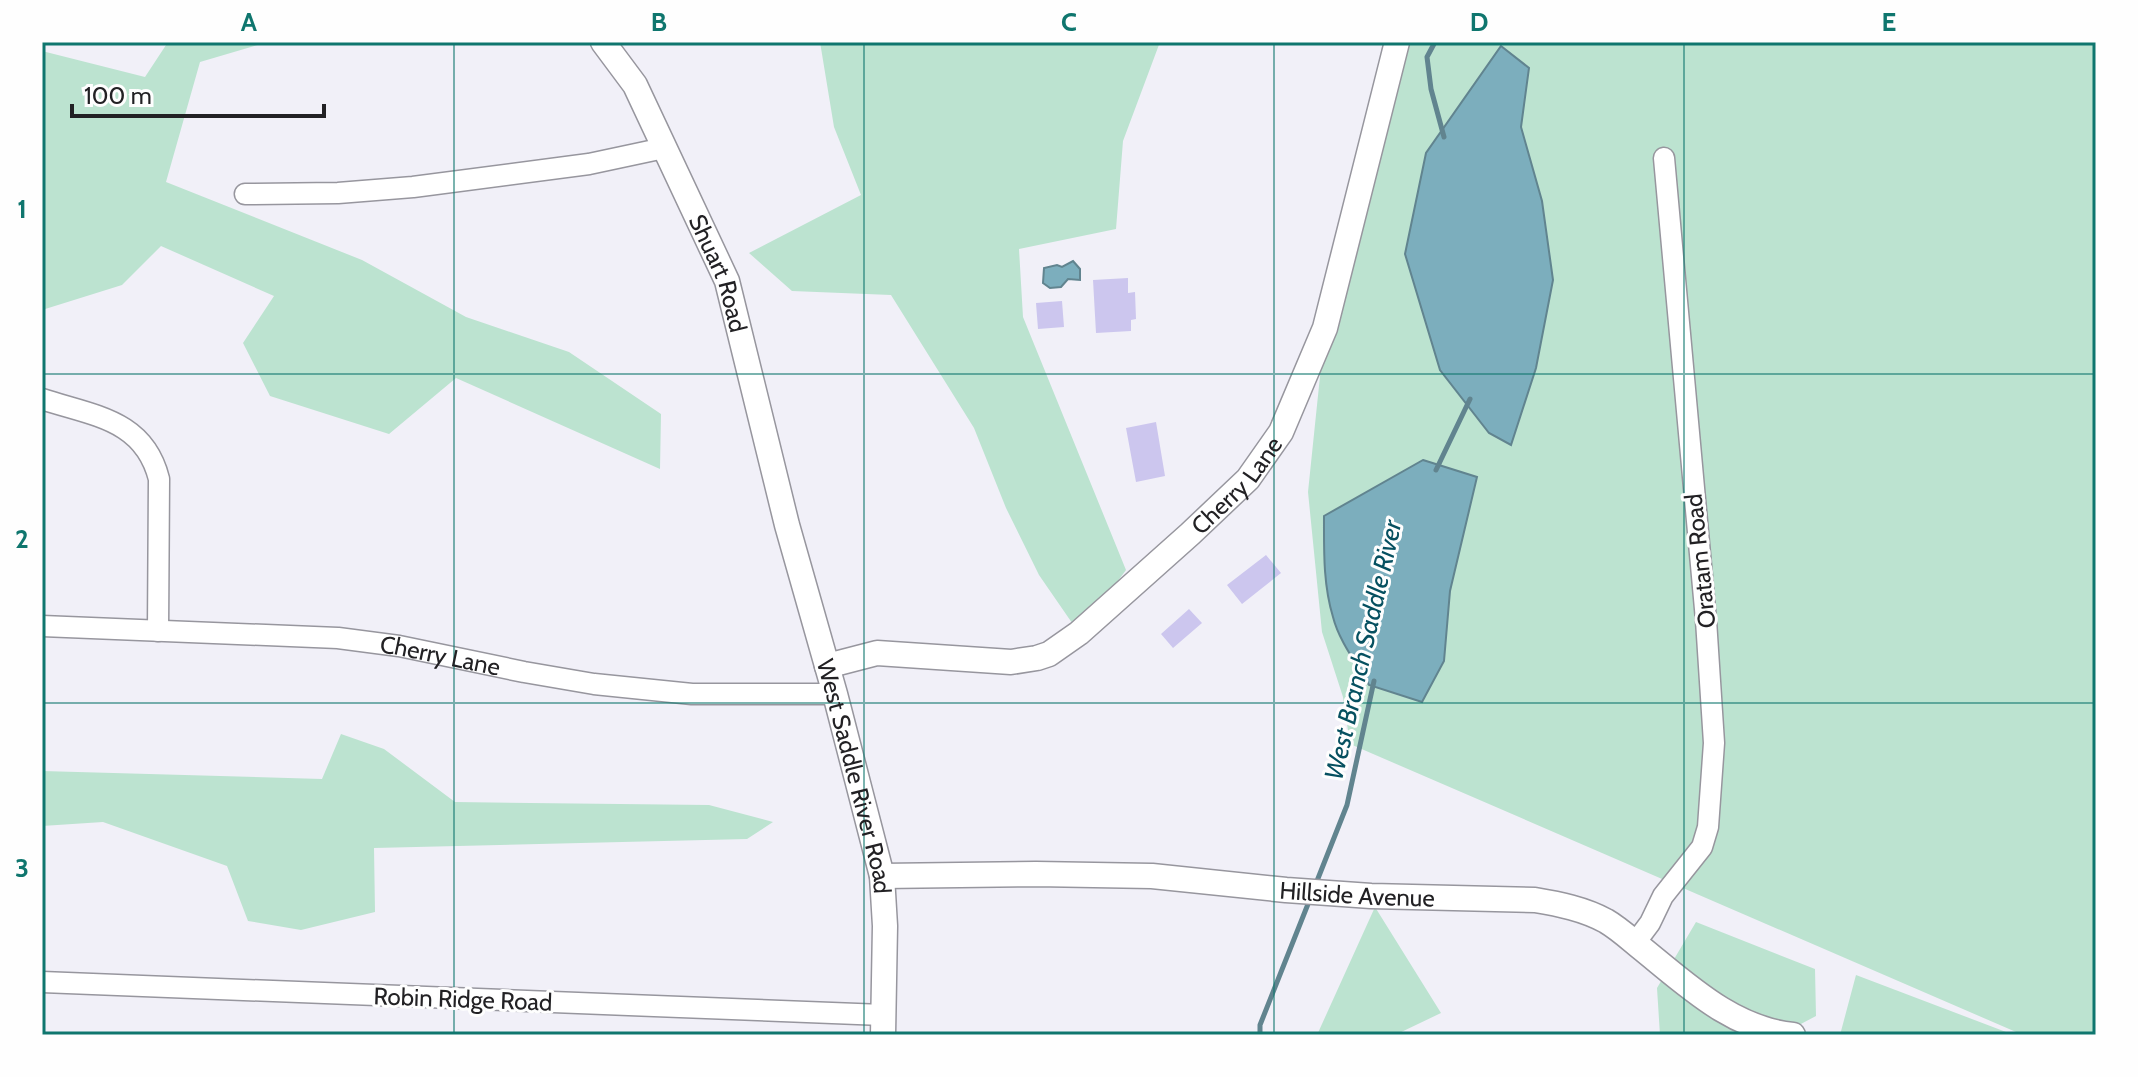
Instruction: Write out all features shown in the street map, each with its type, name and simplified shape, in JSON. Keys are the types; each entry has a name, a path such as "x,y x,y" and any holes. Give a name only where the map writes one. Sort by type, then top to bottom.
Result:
{"street":[{"name":"Shuart Road","path":"603,42 635,85 727,281 787,525"},
{"name":"Cherry Lane","path":"827,666 877,653 1023,661 1049,654 1079,633 1248,479 1281,432 1325,328 1397,42"},
{"path":"245,194 338,193 413,187 589,164 664,148"},
{"name":"Oratam Road","path":"1635,943 1650,923 1663,896 1702,847 1708,827 1714,743 1706,620 1664,158"},
{"path":"42,399 126,428 147,448 155,462 159,479 158,631"},
{"name":"West Saddle River Road","path":"787,525 882,876 885,926 883,1025"},
{"name":"Cherry Lane","path":"42,626 338,638 399,646 594,684 692,694 835,694"},
{"name":"Hillside Avenue","path":"882,876 1152,876 1286,890 1535,900 1560,904 1607,922 1710,1002 1733,1016 1758,1027 1793,1035"},
{"name":"Robin Ridge Road","path":"42,982 883,1025"}],"green space":[{"path":"168,42 268,42 200,62 166,182 362,260 466,317 569,352 661,414 660,469 456,378 389,434 270,396 243,343 274,296 161,246 122,285 42,310 42,51 145,77"},
{"path":"820,42 1160,42 1123,141 1116,229 1019,249 1023,317 1126,570 1079,633 1039,575 1006,508 974,428 891,295 792,291 749,253 861,195 834,127"},
{"path":"1383,42 2096,42 2096,1035 2023,1035 1350,744 1343,697 1322,632 1308,492 1325,328"},
{"path":"341,734 384,749 455,802 709,805 773,822 747,839 374,848 375,912 301,930 248,921 227,866 103,822 42,826 42,771 322,779"},
{"path":"1375,907 1441,1013 1395,1035 1317,1035"},
{"path":"1696,922 1815,969 1816,1016 1780,1035 1660,1035 1657,988"},
{"path":"1856,975 2014,1035 1840,1035"}],"water":[{"path":"1501,46 1529,68 1521,127 1542,201 1553,280 1536,368 1511,445 1489,433 1440,370 1405,254 1426,153"},
{"path":"1073,261 1080,269 1080,280 1068,279 1061,287 1050,288 1043,283 1044,268 1062,267"},
{"path":"1423,460 1477,477 1450,591 1444,661 1422,702 1369,685 1344,644 1327,592 1324,516"}],"building":[{"path":"1128,278 1128,293 1135,292 1136,319 1131,320 1131,331 1096,333 1093,280"},
{"path":"1062,301 1064,327 1038,329 1036,303"},
{"path":"1156,422 1165,476 1136,482 1126,428"},
{"path":"1266,555 1281,573 1242,604 1227,585"},
{"path":"1189,609 1202,623 1173,648 1161,634"}],"waterway":[{"name":"West Branch Saddle River","path":"1435,42 1427,57 1431,89 1444,137"},
{"name":"West Branch Saddle River","path":"1436,470 1470,399"},
{"name":"West Branch Saddle River","path":"1315,886 1347,805 1374,681"},
{"name":"West Branch Saddle River","path":"1260,1035 1260,1025 1310,899"}]}
